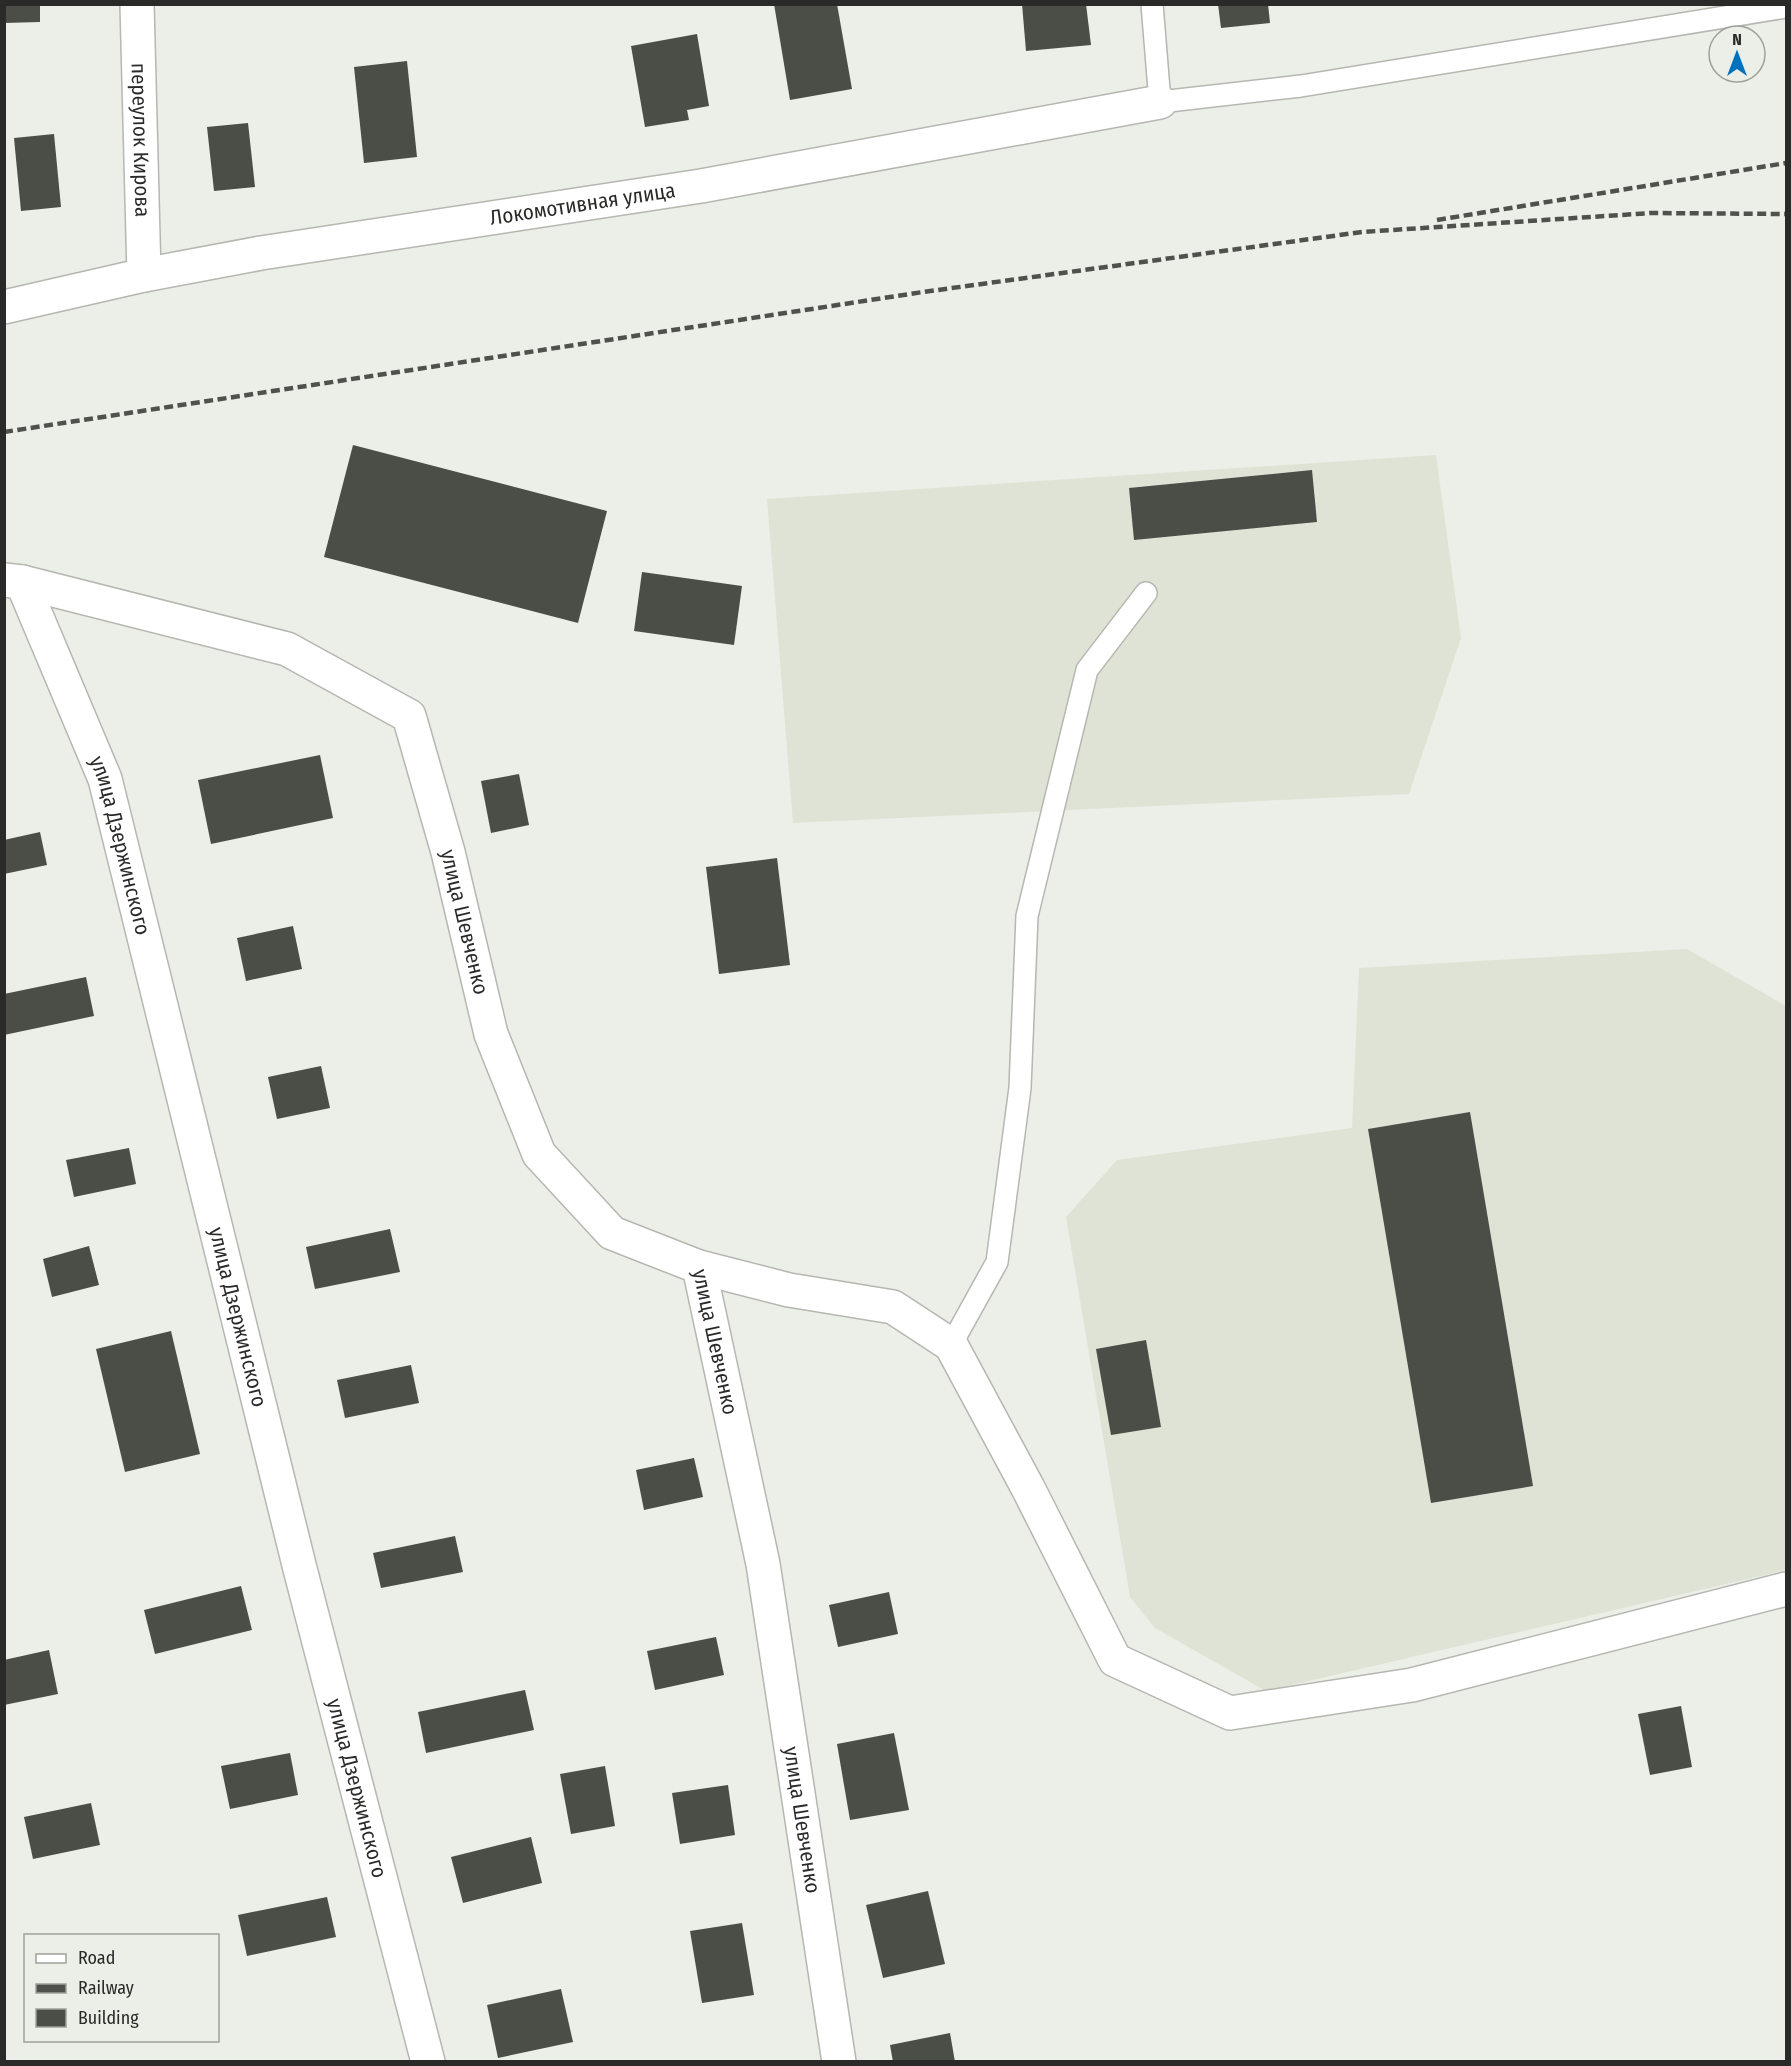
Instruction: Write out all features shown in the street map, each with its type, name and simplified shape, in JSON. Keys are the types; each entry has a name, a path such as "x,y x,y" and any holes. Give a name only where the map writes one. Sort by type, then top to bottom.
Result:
{"street":[{"name":"переулок Кирова","path":"137,4 144,275"},
{"name":"Локомотивная улица","path":"4,307 144,275 261,253 701,186 1160,102"},
{"name":"улица Шевченко","path":"13,581 287,649 409,716 448,852 491,1034 539,1154 612,1233 699,1267 764,1564 839,2061"},
{"name":"улица Дзержинского","path":"13,581 105,779 299,1565 428,2061"},
{"path":"699,1267 789,1290 893,1306 951,1344 1028,1488 1115,1660 1230,1713 1412,1685 1786,1588"}],"lane":[{"path":"1152,4 1160,102 1301,86 1786,8"},
{"path":"951,1344 997,1262 1020,1088 1027,916 1087,670 1146,593"}],"shaded area":[{"path":"1436,455 1461,638 1409,794 793,823 767,499"},
{"path":"1687,949 1786,1006 1786,1570 1266,1691 1155,1628 1130,1597 1066,1217 1117,1160 1352,1128 1359,968"}],"building":[{"path":"4,4 40,4 40,22 4,23"},
{"path":"774,4 837,4 852,89 790,100"},
{"path":"1022,4 1086,4 1091,45 1026,51"},
{"path":"1218,4 1268,4 1270,23 1221,28"},
{"path":"697,34 709,106 687,110 689,120 645,127 631,46"},
{"path":"407,61 417,157 364,163 354,67"},
{"path":"248,123 255,187 214,191 207,127"},
{"path":"54,134 61,207 21,211 14,138"},
{"path":"353,445 607,511 578,623 324,557"},
{"path":"1312,470 1317,522 1134,540 1129,488"},
{"path":"642,572 742,586 734,645 634,631"},
{"path":"320,755 333,818 211,844 198,780"},
{"path":"519,774 529,825 491,833 481,781"},
{"path":"40,832 47,865 4,874 4,840"},
{"path":"777,858 790,965 719,974 706,867"},
{"path":"293,926 302,969 246,981 237,938"},
{"path":"86,977 94,1016 4,1035 4,994"},
{"path":"321,1066 330,1108 277,1119 268,1077"},
{"path":"1470,1112 1533,1486 1431,1503 1368,1129"},
{"path":"129,1148 136,1184 74,1197 66,1160"},
{"path":"390,1229 400,1272 315,1289 306,1247"},
{"path":"89,1246 99,1285 52,1297 43,1259"},
{"path":"171,1331 200,1454 125,1472 96,1349"},
{"path":"1146,1340 1161,1427 1111,1435 1096,1349"},
{"path":"411,1365 419,1403 345,1418 337,1380"},
{"path":"694,1458 703,1497 644,1510 636,1470"},
{"path":"455,1536 463,1572 381,1588 373,1553"},
{"path":"241,1586 252,1630 155,1654 144,1610"},
{"path":"889,1592 898,1634 838,1647 829,1605"},
{"path":"716,1637 724,1675 655,1690 647,1651"},
{"path":"49,1650 58,1694 4,1705 4,1660"},
{"path":"525,1690 534,1730 426,1753 418,1712"},
{"path":"1681,1706 1692,1767 1650,1775 1638,1714"},
{"path":"894,1733 909,1810 850,1820 837,1744"},
{"path":"290,1753 298,1795 230,1809 221,1766"},
{"path":"605,1766 615,1826 571,1834 560,1774"},
{"path":"728,1785 735,1835 680,1844 672,1793"},
{"path":"91,1803 100,1845 33,1859 24,1817"},
{"path":"531,1837 542,1883 463,1903 451,1857"},
{"path":"928,1891 945,1964 883,1978 866,1905"},
{"path":"327,1897 336,1937 247,1956 238,1915"},
{"path":"742,1923 754,1995 702,2003 690,1931"},
{"path":"561,1989 573,2042 498,2058 487,2005"},
{"path":"950,2033 955,2062 893,2062 890,2045"}],"railway":[{"path":"1437,220 1786,163"},
{"path":"4,432 923,292 1362,232 1651,213 1786,214"}]}
